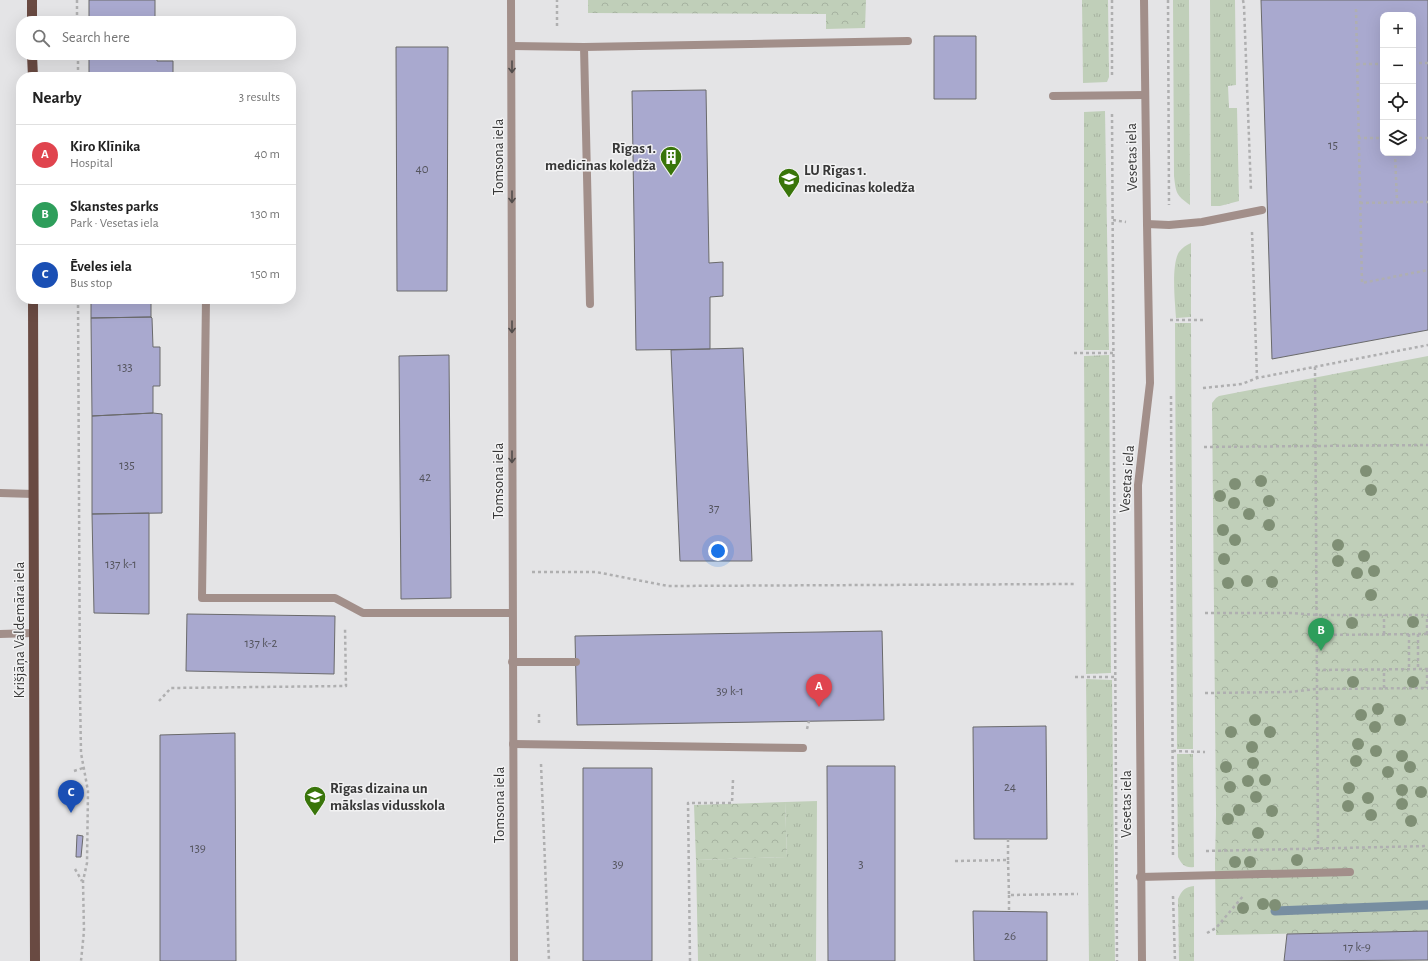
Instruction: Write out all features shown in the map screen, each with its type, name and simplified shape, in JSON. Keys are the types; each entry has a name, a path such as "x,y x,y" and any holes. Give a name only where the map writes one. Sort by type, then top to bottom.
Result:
{"main road":[{"path":"32,0 32,16"},
{"path":"32,60 32,72"},
{"name":"Krišjāņa Valdemāra iela","path":"33,304 35,961"}],"street":[{"name":"Tomsona iela","path":"511,0 514,961"},
{"name":"Vesetas iela","path":"1142,961 1140,878 1138,486 1150,383 1144,0"},
{"path":"512,46 584,47 908,41"},
{"path":"584,47 590,304"},
{"path":"1053,96 1145,95"},
{"path":"1147,224 1169,225 1202,222 1262,210"},
{"path":"206,304 202,598 335,598 363,613 512,613"},
{"path":"0,493 34,494"},
{"path":"0,634 34,633"},
{"path":"512,662 576,662"},
{"path":"513,744 803,748"},
{"path":"1140,878 1350,872"}],"path":[{"path":"77,0 78,16"},
{"path":"556,46 557,0"},
{"path":"1112,0 1117,961"},
{"path":"1168,0 1169,225"},
{"path":"1242,0 1244,6"},
{"path":"1356,9 1362,283 1428,270"},
{"path":"78,60 78,72"},
{"path":"1416,63 1428,63"},
{"path":"1357,64 1380,64"},
{"path":"1358,138 1380,138"},
{"path":"1416,138 1428,138"},
{"path":"1395,156 1397,202"},
{"path":"1360,203 1428,202"},
{"path":"78,304 81,753 88,791 87,863 82,881 84,931 81,961"},
{"path":"1170,328 1170,320 1203,320"},
{"path":"1204,388 1242,384 1256,378 1428,345"},
{"path":"1074,353 1114,353"},
{"path":"1315,367 1318,849"},
{"path":"1170,389 1173,876 1175,961"},
{"path":"1204,447 1428,445"},
{"path":"512,572 596,572 668,586 1075,584"},
{"path":"159,701 171,688 346,686 345,603"},
{"path":"1205,613 1428,615 1427,634 1316,635"},
{"path":"1384,615 1384,634"},
{"path":"1408,634 1409,669"},
{"path":"1418,634 1418,669"},
{"path":"1205,692 1290,692 1316,689 1428,688 1428,670 1317,670"},
{"path":"1384,670 1384,688"},
{"path":"1076,677 1115,677"},
{"path":"539,714 549,961"},
{"path":"1173,751 1205,752"},
{"path":"74,771 83,768"},
{"path":"690,961 688,803 732,803 733,780"},
{"path":"1008,839 1009,911"},
{"path":"1206,851 1428,846"},
{"path":"955,861 1008,860"},
{"path":"75,869 82,881"},
{"path":"1207,933 1216,928 1243,897 1257,874"},
{"path":"1009,895 1078,894"}],"green space":[{"path":"588,0 866,0 865,28 826,29 826,14 588,13"},
{"path":"1082,0 1108,0 1109,77 1107,82 1083,83"},
{"path":"1173,0 1189,0 1190,205 1179,196 1175,186 1174,176"},
{"path":"1210,0 1235,0 1236,85 1228,86 1229,108 1237,108 1239,201 1220,206 1211,206"},
{"path":"1105,111 1109,350 1084,350 1084,112"},
{"path":"1191,243 1191,317 1176,318 1174,284 1175,266 1181,249"},
{"path":"1175,323 1191,323 1193,749 1177,749"},
{"path":"1109,355 1111,673 1086,674 1084,356"},
{"path":"1428,356 1428,931 1216,935 1212,403 1219,396"},
{"path":"1086,679 1112,680 1115,961 1089,961"},
{"path":"1177,754 1193,754 1194,867 1184,865 1178,857"},
{"path":"817,801 816,961 698,961 696,860 787,857 785,802"},
{"path":"785,802 787,857 696,860 694,805"},
{"path":"1194,886 1194,961 1179,961 1178,899 1184,890 1188,887"}],"building":[{"path":"89,0 155,0 155,16 89,16"},
{"path":"1261,0 1428,0 1428,330 1272,359"},
{"path":"934,36 976,36 976,99 934,99"},
{"path":"396,47 448,47 447,291 397,291"},
{"path":"89,60 173,61 173,72 89,72"},
{"name":"Rīgas 1. medicīnas koledža","path":"706,90 709,263 723,262 723,296 710,297 710,349 636,350 632,91"},
{"path":"91,304 151,304 151,317 91,318"},
{"path":"151,317 153,347 160,347 160,386 153,386 153,413 92,416 91,318"},
{"path":"743,348 752,561 680,561 671,350"},
{"path":"449,355 451,598 401,599 399,356"},
{"path":"153,413 162,414 162,513 92,514 92,416"},
{"path":"149,513 149,614 94,613 92,514"},
{"path":"187,614 335,616 334,674 186,671"},
{"path":"882,631 884,720 577,725 575,636"},
{"path":"1046,726 1047,839 974,839 973,727"},
{"path":"235,733 236,961 160,961 160,735"},
{"path":"827,766 895,766 895,961 828,961"},
{"path":"583,768 652,768 652,961 583,961"},
{"path":"77,835 83,836 81,857 76,857"},
{"path":"973,911 1047,912 1047,961 974,961"},
{"path":"1428,931 1428,960 1284,961 1287,934"}],"waterway":[{"path":"1275,911 1428,905"}],"place":[{"name":"Rīgas 1. medicīnas koledža","path":"671,176"},
{"name":"LU Rīgas 1. medicīnas koledža","path":"789,198"},
{"name":"Skanstes parks","path":"1321,651"},
{"name":"Kiro Klīnika","path":"819,707"},
{"name":"Ēveles iela","path":"71,813"},
{"name":"Rīgas dizaina un mākslas vidusskola","path":"315,816"}]}
